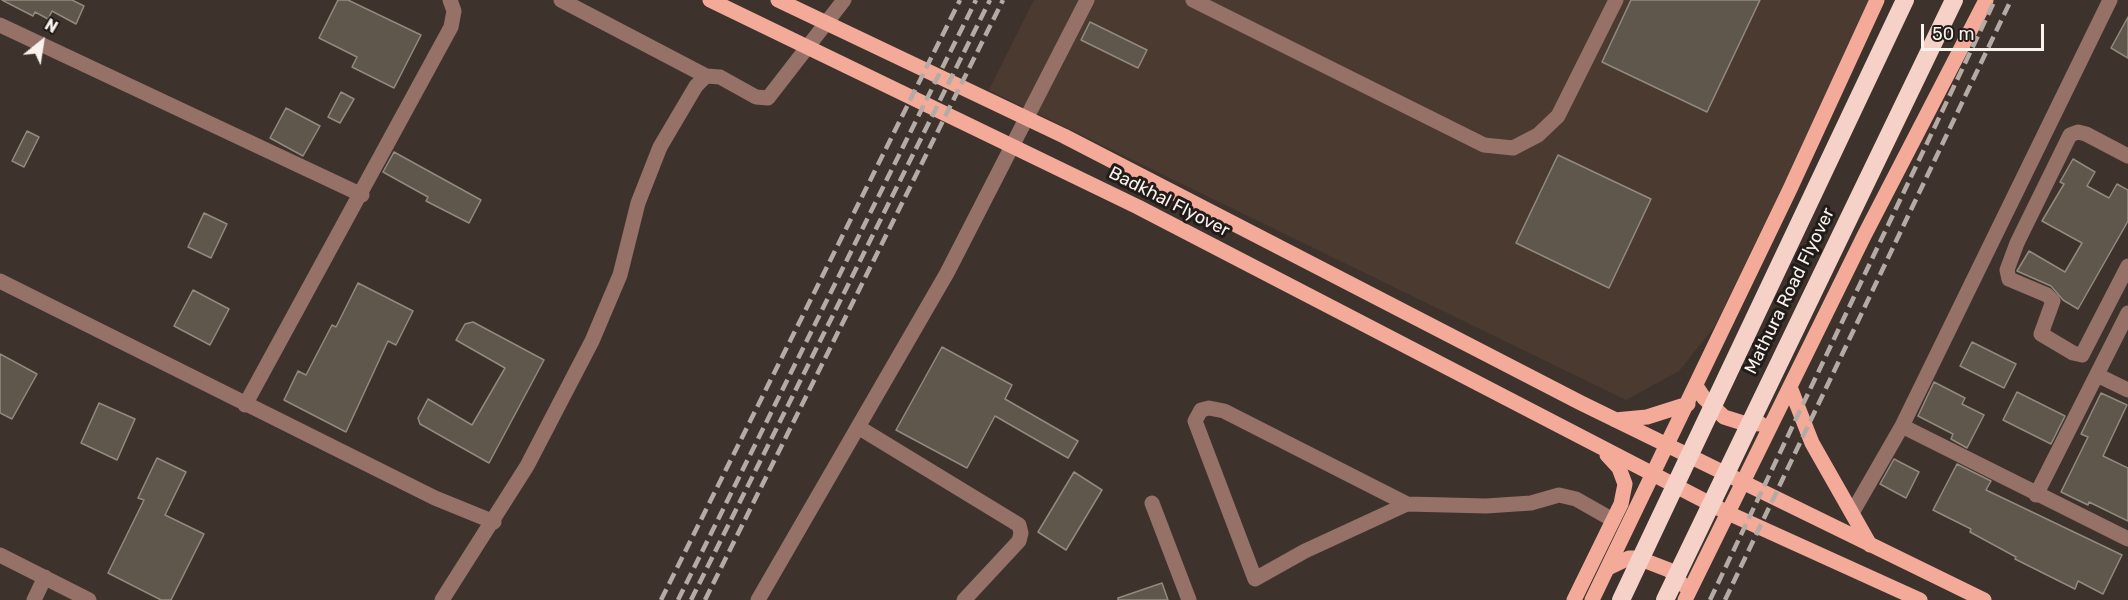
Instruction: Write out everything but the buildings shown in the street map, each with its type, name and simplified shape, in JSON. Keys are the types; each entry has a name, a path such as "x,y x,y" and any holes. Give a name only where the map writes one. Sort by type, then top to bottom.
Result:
{"highway":[{"name":"Mathura Road Flyover","path":"1621,600 1905,0"},
{"name":"Mathura Road Flyover","path":"1665,600 1954,0"}],"main road":[{"name":"Badkhal Flyover","path":"710,0 1138,207 1468,377 1572,435 1728,513 1920,600"},
{"name":"Badkhal Flyover","path":"778,0 1064,136 1581,403 1745,481 1984,600"},
{"path":"1592,600 1688,404 1877,0"},
{"path":"1686,599 1790,387 1986,0"},
{"path":"1696,386 1704,398 1724,417 1758,425 1773,422"},
{"path":"1790,387 1812,443 1870,545"},
{"path":"1615,420 1647,417 1688,404"},
{"path":"1574,600 1621,504 1625,484 1619,468 1604,451"},
{"path":"1608,568 1629,558 1638,558 1655,564 1669,570 1682,582 1686,599"}],"street":[{"path":"245,405 362,195 451,27 454,11 450,0"},
{"path":"561,0 706,76 720,77 756,97 768,98 844,0"},
{"path":"758,600 947,273 1087,0"},
{"path":"1193,0 1484,145 1513,148 1538,135 1558,116 1616,0"},
{"path":"1852,513 1902,426 2110,0"},
{"path":"0,25 362,195"},
{"path":"442,600 487,528 494,522 527,466 592,341 620,275 638,203 660,147 696,86 706,76"},
{"path":"2128,156 2086,134 2078,132 2070,135 2030,215 2007,270 2009,279 2047,295 2054,301 2041,334 2073,353 2082,355 2091,342 2128,266"},
{"path":"2010,206 2030,215"},
{"path":"0,281 435,498 494,522"},
{"path":"2036,495 2128,313"},
{"path":"2097,375 2128,390"},
{"path":"1407,504 1224,411 1209,408 1201,410 1195,421 1255,579 1305,551 1407,504 1520,504 1560,495 1576,499 1613,520"},
{"path":"1902,426 2128,539"},
{"path":"858,427 1019,525 1021,533 1019,541 964,600"},
{"path":"1152,503 1190,600"},
{"path":"0,555 89,600"},
{"path":"34,600 45,577"}],"shaded area":[{"path":"1034,0 1873,0 1715,326 1679,371 1626,400 989,90"}],"railway":[{"path":"661,600 960,0"},
{"path":"678,600 976,0"},
{"path":"691,600 990,0"},
{"path":"705,600 1003,0"},
{"path":"1710,600 1995,0"},
{"path":"1725,600 2011,0"}]}
